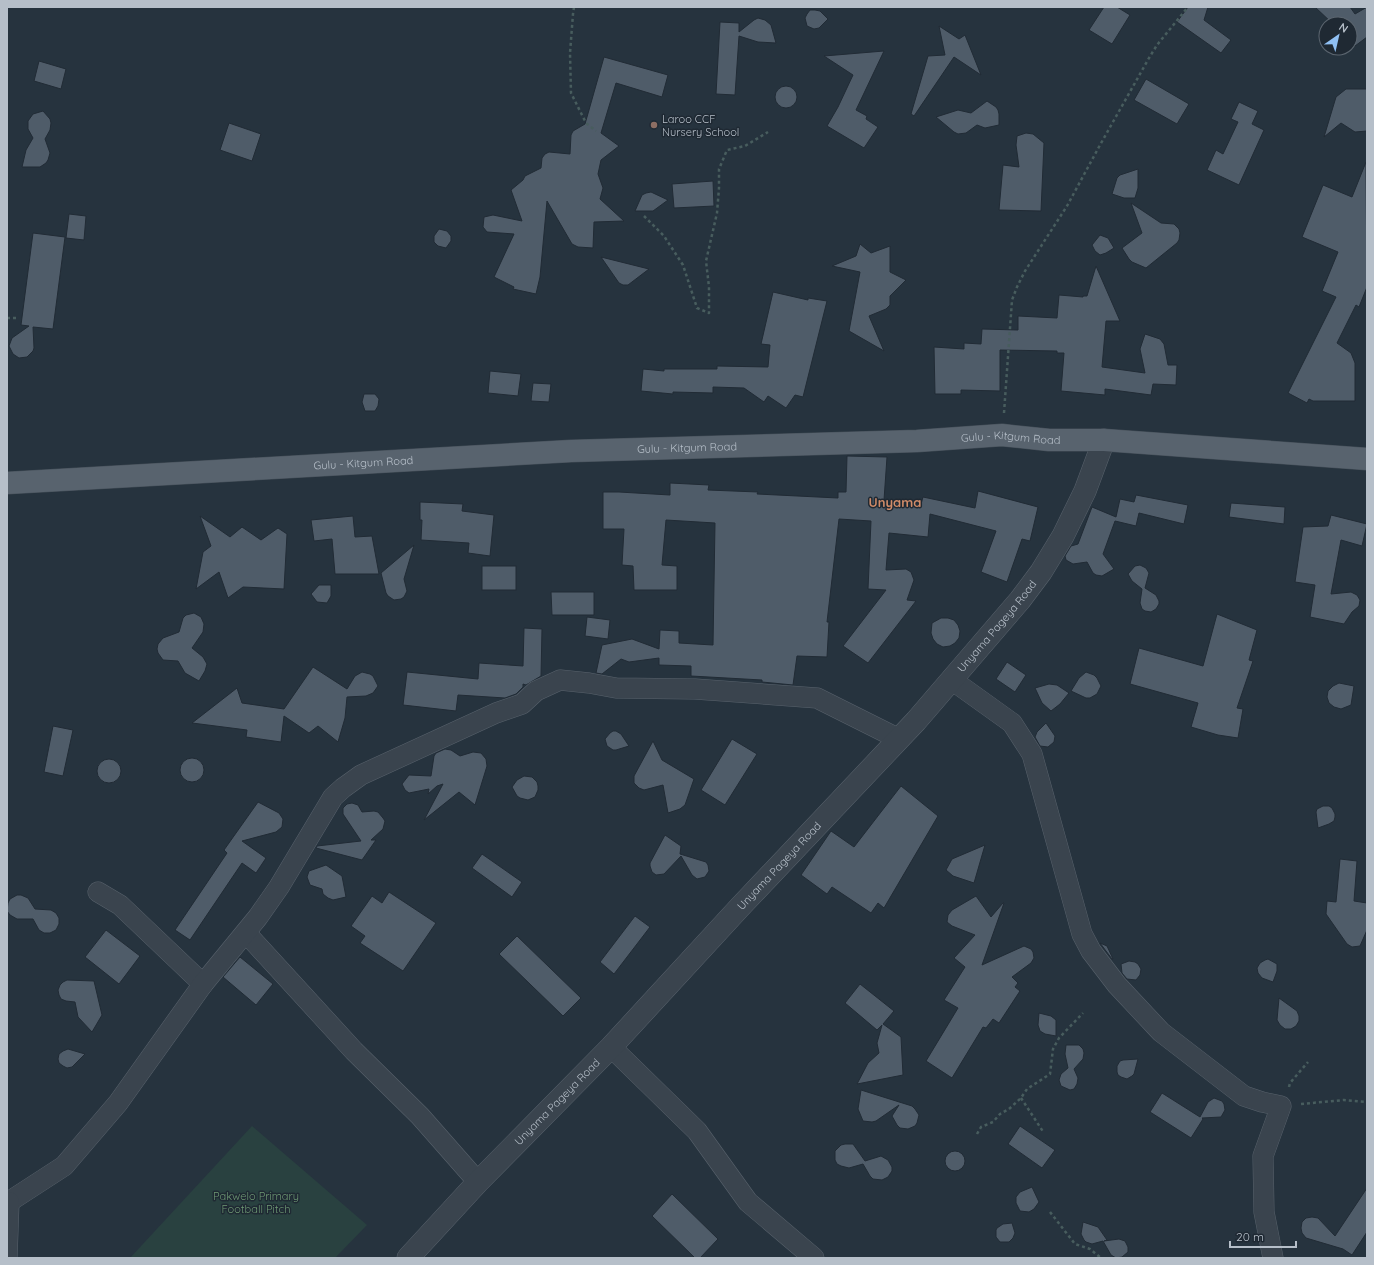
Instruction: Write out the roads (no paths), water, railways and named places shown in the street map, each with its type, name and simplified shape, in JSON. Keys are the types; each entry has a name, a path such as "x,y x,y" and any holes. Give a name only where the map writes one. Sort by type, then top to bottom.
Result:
{"main road":[{"name":"Gulu - Kitgum Road","path":"7,483 571,451 917,441 1002,435 1049,440 1104,440 1367,460"}],"street":[{"name":"Unyama Pageya Road","path":"408,1258 478,1182 611,1047 739,908 899,739 952,680 1020,600 1063,536 1078,504 1104,440"},
{"path":"7,1258 8,1202 64,1166 118,1103 203,984 246,933 279,887 333,797 361,775 496,713 522,704 536,691 560,680 616,688 695,689 818,698 899,739"},
{"path":"952,680 1012,723 1032,754 1082,934 1091,951 1117,985 1161,1032 1244,1096 1281,1106 1263,1156 1264,1212 1273,1258"},
{"path":"98,892 120,905 203,984"},
{"path":"246,933 354,1051 420,1116 478,1182"},
{"path":"611,1047 697,1131 748,1202 814,1258"}],"place":[{"name":"Laroo CCF Nursery School","path":"654,125"}],"district":[{"name":"Unyama","path":"895,502"}],"park label":[{"name":"Pakwelo Primary Football Pitch","path":"256,1202"}]}
